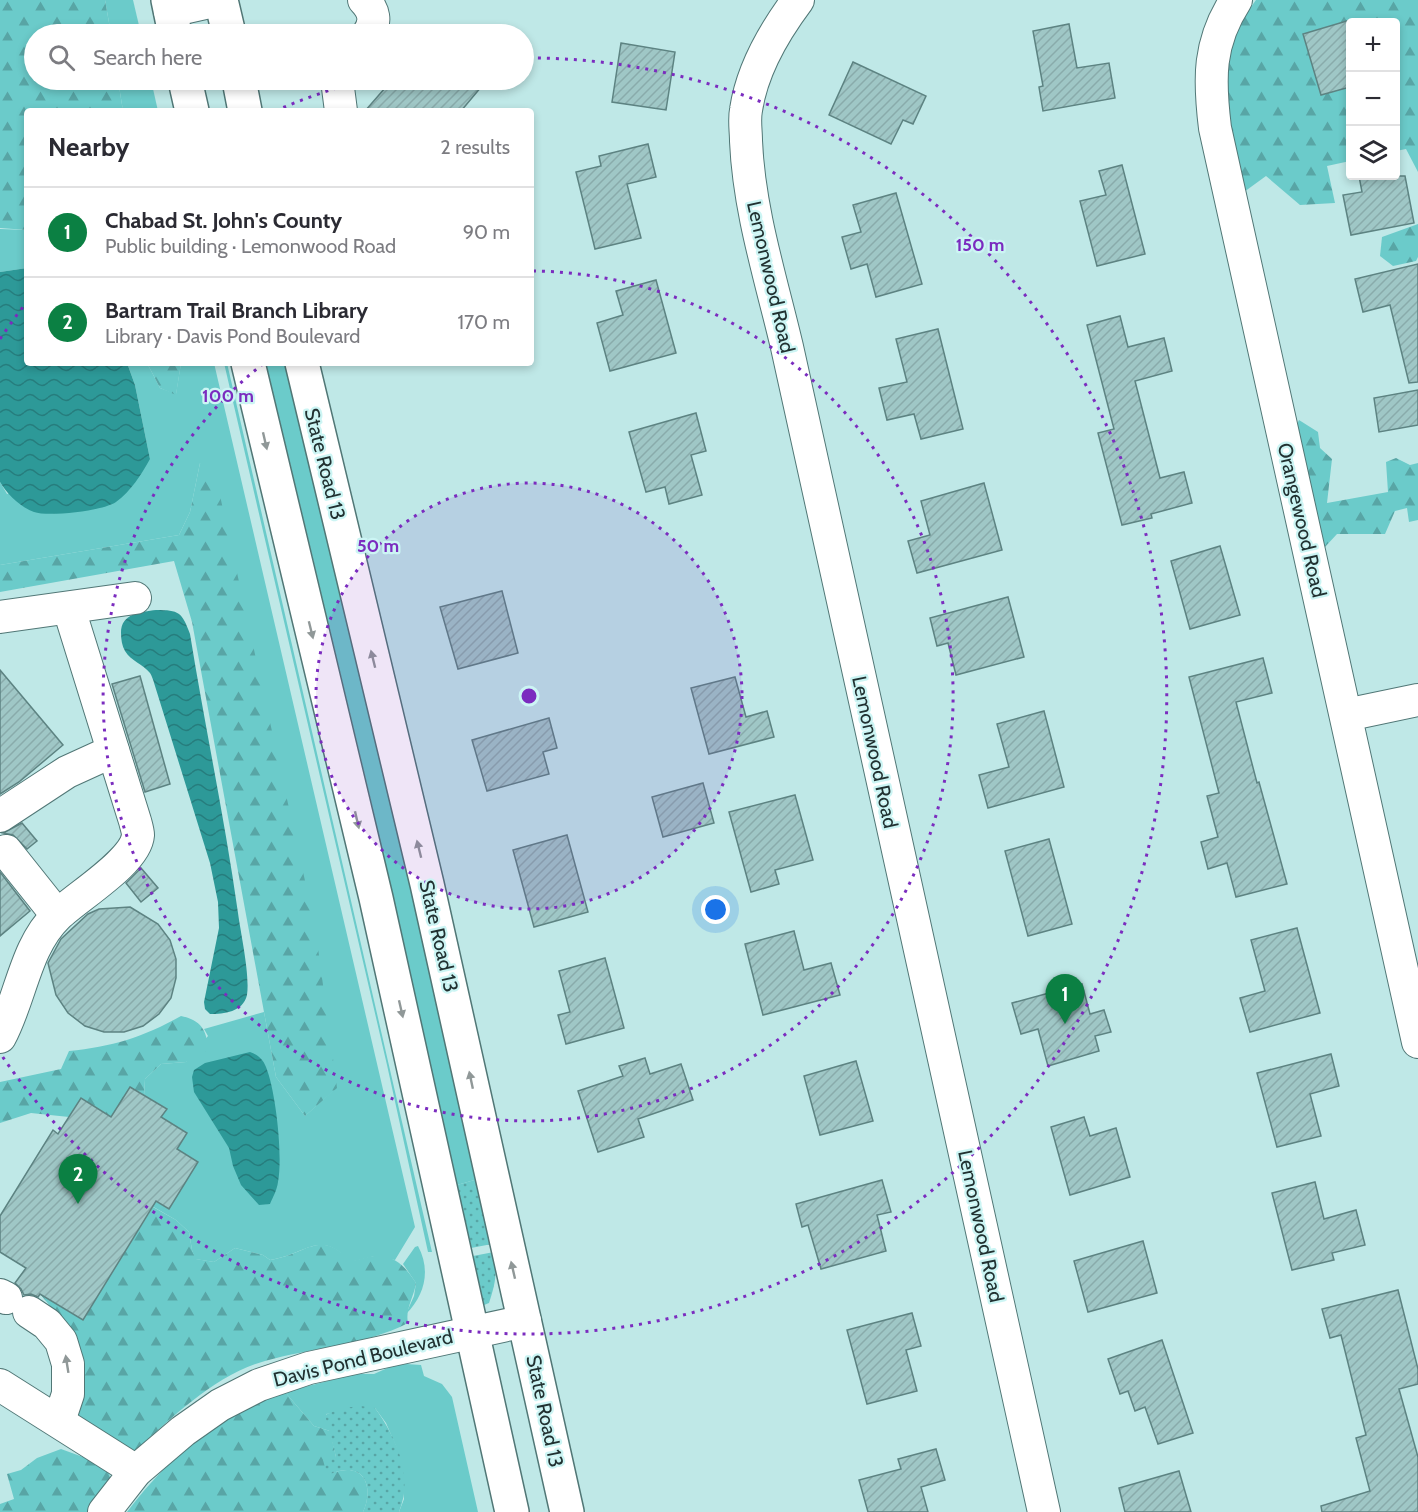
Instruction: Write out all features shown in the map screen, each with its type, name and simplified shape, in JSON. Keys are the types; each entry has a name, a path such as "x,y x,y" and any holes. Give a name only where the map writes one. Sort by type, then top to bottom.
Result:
{"main road":[{"path":"220,0 226,24"},
{"path":"187,90 191,108"},
{"path":"240,90 244,108"},
{"path":"249,366 376,898 512,1512"},
{"name":"State Road 13","path":"303,366 427,884 567,1512"}],"street":[{"path":"171,15 220,0"},
{"path":"364,0 375,20 374,24"},
{"name":"Lemonwood Road","path":"798,0 763,54 751,88 745,111 747,166 756,220 787,347 1044,1512"},
{"name":"Orangewood Road","path":"1236,0 1225,17 1213,52 1210,88 1215,128 1418,1042"},
{"path":"338,90 341,108"},
{"path":"0,617 135,598"},
{"path":"0,1037 40,937 57,915 99,882 122,860 133,848 138,835 69,609"},
{"path":"1346,715 1418,700"},
{"path":"0,816 67,772 113,751"},
{"path":"6,851 57,915"},
{"path":"12,1302 47,1324 61,1341 68,1364 68,1394 59,1421"},
{"name":"Davis Pond Boulevard","path":"104,1512 136,1471 183,1431 220,1405 259,1385 309,1368 525,1321"},
{"path":"0,1385 136,1471"}],"green space":[{"path":"0,0 105,0 109,24 24,24 24,90 120,90 123,108 24,108 24,230 0,228"},
{"path":"105,0 133,0 139,24 109,24"},
{"path":"1256,0 1418,0 1418,172 1406,149 1400,150 1400,18 1346,18 1346,162 1327,166 1335,203 1300,205 1266,176 1244,192 1231,128 1227,86 1232,44 1246,14"},
{"path":"120,90 153,90 157,108 123,108"},
{"path":"1418,224 1416,261 1393,266 1380,256 1382,237"},
{"path":"0,229 24,230 24,268 0,272"},
{"path":"128,366 149,366 160,388 176,394 181,366 215,366 415,1227 395,1260 375,1256 350,1262 339,1252 321,1245 270,1260 263,1255 235,1248 214,1262 195,1259 189,1232 176,1220 145,1202 148,1197 169,1209 198,1162 177,1149 161,1117 166,1110 144,1096 145,1079 161,1064 186,1062 208,1036 204,1029 264,1012 276,1077 305,1116 336,1088 200,463 190,512 179,535 0,565 0,482 7,494 150,459 135,385"},
{"path":"149,366 181,366 176,395 160,388"},
{"path":"225,366 228,366 432,1252 428,1252 387,1065"},
{"path":"267,366 290,366 478,1179 457,1185 371,801"},
{"path":"1299,420 1318,432 1320,448 1332,459 1327,503 1388,492 1386,462 1396,458 1410,465 1418,463 1418,520 1409,522 1407,508 1395,511 1385,534 1337,534 1325,547 1296,426"},
{"path":"200,463 217,482 315,926 337,1088 305,1116 276,1077 192,622 174,561 0,592 0,565 179,535 190,512"},
{"path":"181,1016 194,1020 202,1027 208,1050 186,1062 161,1064 145,1079 144,1096 130,1087 111,1117 81,1099 69,1117 31,1113 0,1123 0,1082 61,1069 69,1051 127,1040 154,1030"},
{"path":"478,1179 492,1244 471,1248 457,1185"},
{"path":"153,1207 176,1220 189,1232 196,1259 214,1262 235,1248 263,1255 270,1260 321,1245 330,1246 350,1261 374,1256 388,1257 404,1267 416,1283 407,1318 408,1323 374,1336 247,1367 212,1386 131,1452 77,1424 61,1319 40,1294 83,1319"},
{"path":"418,1246 424,1264 424,1282 418,1299 406,1314 414,1296 416,1283 403,1264"},
{"path":"494,1252 496,1272 494,1284 489,1303 484,1305 473,1256"},
{"path":"421,1365 424,1376 442,1384 452,1397 478,1512 399,1512 404,1499 396,1446 386,1423 375,1408 326,1414 330,1431 314,1426 285,1392 355,1374 374,1374 392,1366"},
{"path":"285,1392 314,1426 330,1431 336,1457 327,1474 342,1470 355,1471 364,1479 368,1492 363,1512 127,1512 152,1481 196,1440 228,1418 260,1401"},
{"path":"361,1406 375,1408 396,1444 404,1471 405,1485 399,1512 363,1512 368,1492 367,1485 360,1474 347,1470 327,1475 323,1460 336,1457 325,1415 342,1408"},
{"path":"61,1449 83,1457 109,1471 110,1478 87,1512 0,1512 0,1504 14,1499 7,1474 21,1470 37,1458"}],"water":[{"path":"24,268 24,366 128,366 135,385 150,459 131,488 116,502 88,510 63,513 34,512 14,500 0,482 0,272"},
{"path":"156,610 179,614 185,621 190,634 221,808 245,955 248,987 242,1005 227,1012 210,1014 205,1009 204,1002 219,928 218,902 210,863 152,677 128,654 122,642 122,626 128,617"},
{"path":"250,1052 265,1064 276,1108 279,1171 277,1188 270,1204 259,1205 241,1185 229,1148 194,1092 192,1077 194,1070 205,1063"}],"building":[{"path":"1346,21 1346,88 1321,95 1303,34"},
{"path":"1069,24 1077,68 1109,63 1115,98 1043,111 1039,87 1043,86 1033,31"},
{"path":"621,43 675,52 666,110 612,102"},
{"path":"853,62 926,96 913,124 903,120 891,144 829,115"},
{"path":"383,90 479,90 464,108 368,108"},
{"path":"648,144 656,177 627,184 641,238 595,249 576,172 601,166 599,156"},
{"path":"1122,165 1145,254 1097,266 1080,201 1106,195 1099,171"},
{"path":"1400,176 1405,176 1414,223 1351,235 1343,195 1362,192 1360,180 1400,180"},
{"path":"896,193 922,284 876,297 867,264 851,269 842,237 861,232 853,205"},
{"path":"1418,264 1418,382 1409,383 1390,305 1363,312 1355,279"},
{"path":"656,280 676,353 610,371 597,323 623,315 616,291"},
{"path":"1120,316 1128,347 1164,338 1172,371 1135,381 1160,478 1184,472 1192,503 1151,514 1152,518 1122,525 1098,433 1114,429 1087,325"},
{"path":"938,329 963,429 921,439 914,414 887,420 879,388 907,382 896,339"},
{"path":"1418,390 1418,425 1379,432 1374,398"},
{"path":"696,413 706,451 691,455 702,495 669,504 665,487 646,492 629,432"},
{"path":"984,483 1002,550 917,573 908,541 930,535 921,501"},
{"path":"1220,546 1240,615 1190,629 1171,561"},
{"path":"502,591 518,653 458,669 440,607"},
{"path":"1008,597 1024,657 956,675 948,643 937,646 930,618"},
{"path":"1263,658 1272,693 1236,702 1287,884 1236,897 1227,863 1208,869 1201,842 1218,837 1207,796 1219,793 1189,677"},
{"path":"0,670 63,745 19,782 0,794"},
{"path":"140,676 170,784 145,792 112,684"},
{"path":"735,677 746,717 767,711 774,737 709,754 691,688"},
{"path":"1044,711 1064,787 988,808 979,775 1009,767 997,724"},
{"path":"549,718 557,748 543,752 549,774 487,791 472,740"},
{"path":"703,783 714,823 663,837 652,797"},
{"path":"795,795 813,860 775,870 779,884 751,892 729,812"},
{"path":"22,823 37,841 27,849 13,835 3,833"},
{"path":"567,835 588,912 534,927 513,850"},
{"path":"1049,839 1072,924 1028,936 1005,851"},
{"path":"141,868 158,888 141,902 126,883"},
{"path":"0,872 30,911 0,936"},
{"path":"130,907 158,924 170,940 176,959 176,978 171,998 159,1014 143,1026 124,1032 104,1032 85,1026 68,1013 56,995 48,963 61,939 88,914 99,909"},
{"path":"1297,928 1320,1013 1250,1032 1240,998 1265,991 1251,940"},
{"path":"794,931 804,970 831,963 840,995 763,1015 745,944"},
{"path":"605,958 624,1028 566,1044 558,1015 570,1012 559,971"},
{"path":"1082,984 1090,1014 1104,1010 1111,1032 1095,1036 1099,1051 1048,1066 1038,1029 1021,1034 1012,1003"},
{"path":"1331,1054 1339,1086 1310,1094 1321,1136 1277,1147 1257,1073"},
{"path":"645,1058 650,1074 681,1064 693,1100 638,1119 644,1137 598,1152 578,1091 623,1076 619,1066"},
{"path":"856,1061 873,1121 820,1135 804,1076"},
{"path":"130,1087 167,1109 161,1117 187,1133 177,1149 198,1162 169,1209 156,1201 83,1320 40,1294 38,1297 31,1294 24,1295 15,1283 26,1268 0,1252 0,1216 53,1130 58,1134 81,1098 111,1117"},
{"path":"1084,1117 1090,1136 1116,1128 1130,1177 1070,1195 1051,1127"},
{"path":"882,1180 891,1212 877,1215 886,1251 821,1269 808,1225 802,1227 796,1204"},
{"path":"1315,1182 1324,1219 1356,1210 1365,1245 1332,1253 1334,1260 1292,1270 1272,1193"},
{"path":"1143,1241 1157,1293 1088,1312 1074,1261"},
{"path":"1398,1290 1418,1369 1418,1384 1399,1389 1418,1457 1418,1512 1322,1512 1321,1506 1370,1491 1356,1438 1366,1435 1341,1335 1330,1338 1322,1309"},
{"path":"912,1313 921,1346 906,1350 917,1391 867,1404 847,1330"},
{"path":"1162,1340 1193,1433 1158,1444 1145,1407 1135,1411 1128,1391 1120,1394 1108,1359"},
{"path":"936,1449 945,1480 921,1487 928,1512 868,1512 859,1480 901,1469 898,1459"},
{"path":"1179,1471 1191,1512 1125,1512 1119,1488"}],"place":[{"name":"Chabad St. John's County","path":"1065,1024"},
{"name":"Bartram Trail Branch Library","path":"78,1204"}]}
